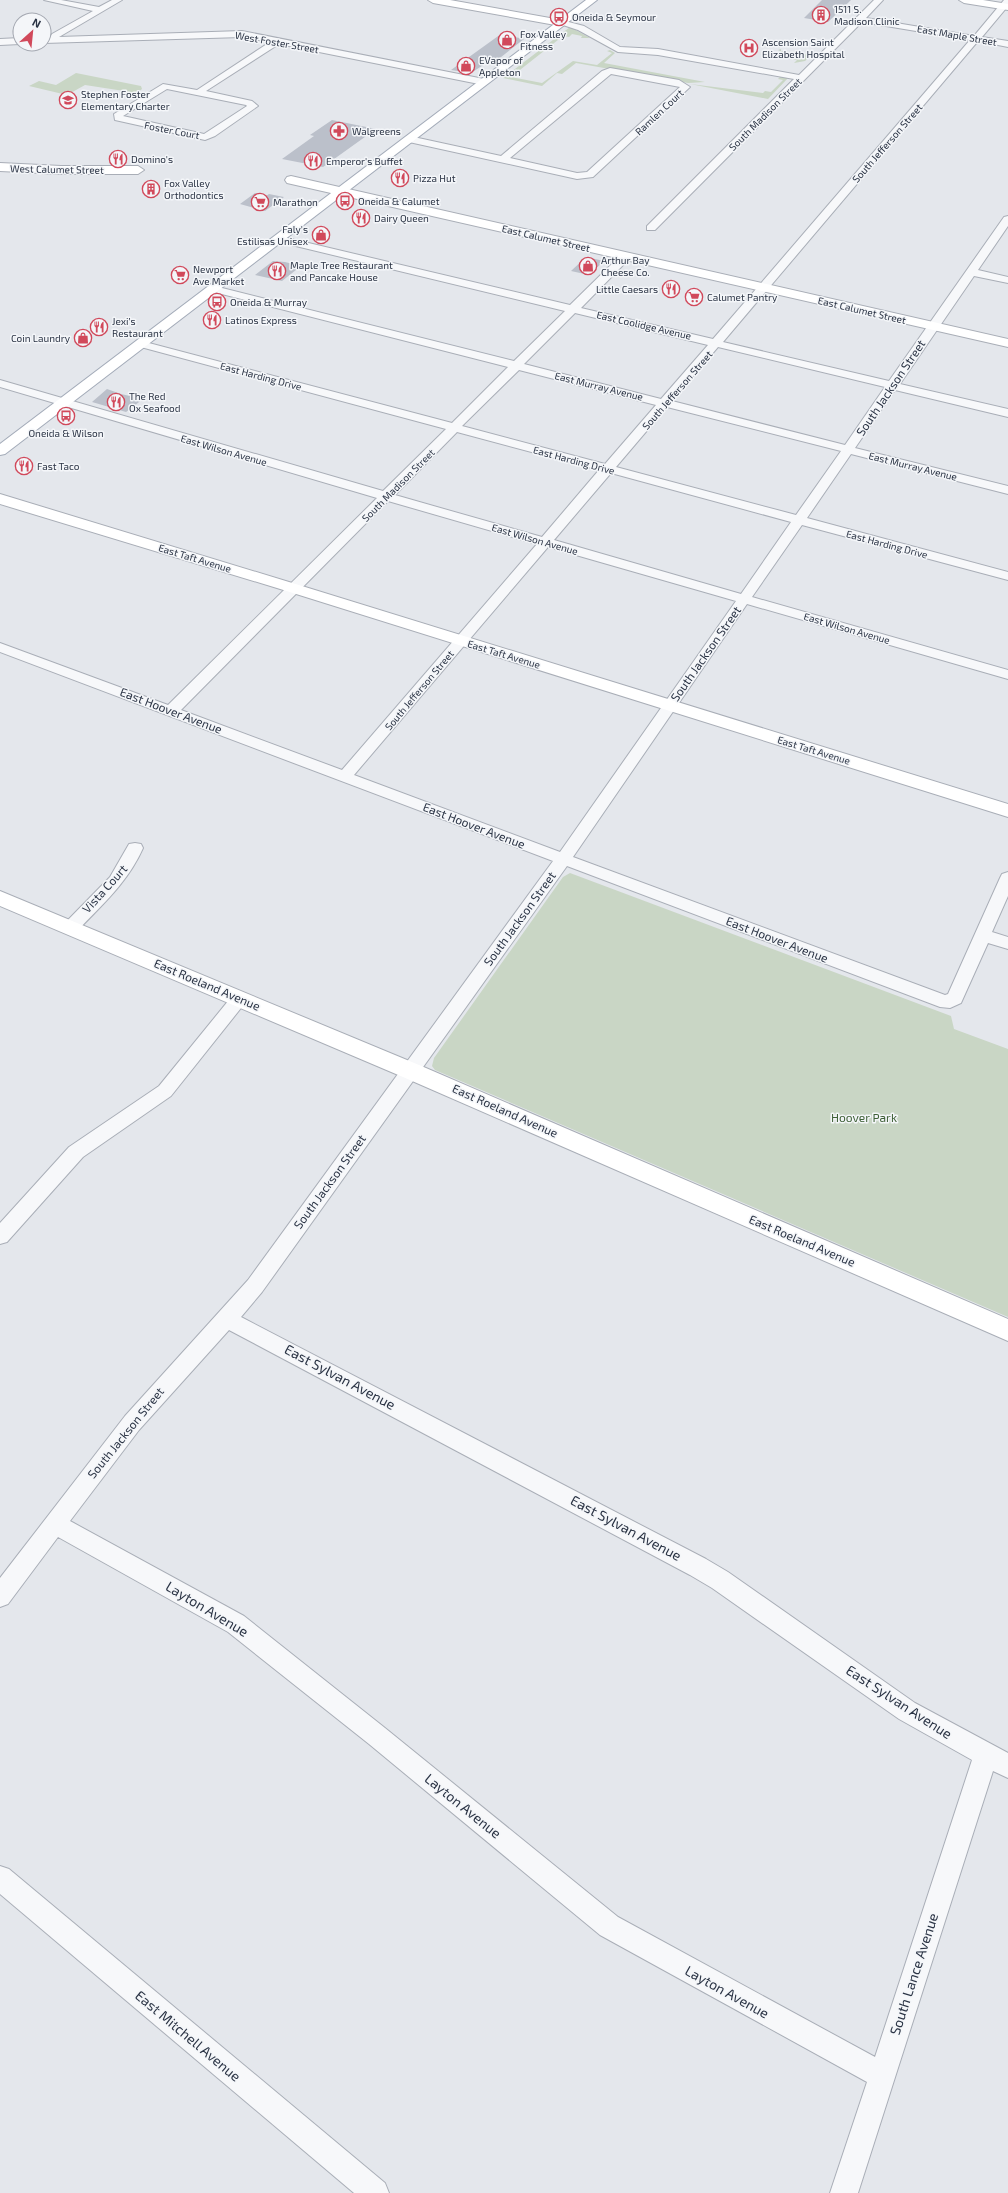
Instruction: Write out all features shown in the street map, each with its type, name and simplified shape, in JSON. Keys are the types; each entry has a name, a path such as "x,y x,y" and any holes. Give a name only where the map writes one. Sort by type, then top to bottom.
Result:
{"main road":[{"path":"433,0 561,23"},
{"path":"0,451 592,0"},
{"path":"964,0 1006,5"},
{"name":"West Calumet Street","path":"0,167 49,170 138,170"},
{"path":"291,180 341,191"},
{"name":"East Calumet Street","path":"341,191 625,257 1008,343"},
{"name":"East Taft Avenue","path":"0,499 461,640 1008,811"},
{"name":"East Roeland Avenue","path":"0,898 411,1071 1008,1330"}],"street":[{"path":"48,0 100,10"},
{"path":"54,40 55,36 118,0"},
{"name":"South Madison Street","path":"651,228 879,0"},
{"name":"South Jefferson Street","path":"344,777 717,343 976,38 1006,5"},
{"name":"East Maple Street","path":"860,19 1008,44"},
{"path":"561,23 581,28 618,49 658,52 801,78"},
{"name":"West Foster Street","path":"54,40 236,34 484,82"},
{"path":"0,42 12,41"},
{"path":"199,92 278,41"},
{"name":"Ramlen Court","path":"409,139 577,176 590,175 686,86 679,83 617,71 606,72 503,159"},
{"name":"Foster Court","path":"173,86 199,92 249,102 253,106 212,134 205,137 117,117 163,87 173,86"},
{"name":"South Jackson Street","path":"0,1596 132,1423 227,1319 254,1286 411,1071 562,860 1008,219"},
{"name":"East Coolidge Avenue","path":"279,239 1008,413"},
{"name":"South Madison Street","path":"171,712 625,257"},
{"path":"971,272 1008,280"},
{"name":"East Murray Avenue","path":"214,289 1008,490"},
{"name":"East Harding Drive","path":"141,344 1008,576"},
{"name":"East Wilson Avenue","path":"0,383 63,403 386,497 1008,674"},
{"name":"East Hoover Avenue","path":"0,647 932,999 948,1002 953,1000 983,935"},
{"name":"Vista Court","path":"71,927 122,872 130,862 135,848"},
{"path":"1008,878 983,935 1008,943"},
{"path":"2,1230 76,1152 165,1091 239,999"},
{"name":"East Sylvan Avenue","path":"227,1319 698,1567 720,1580 907,1711 997,1761"},
{"name":"Layton Avenue","path":"55,1524 236,1624 378,1736 609,1926 880,2075"},
{"name":"South Lance Avenue","path":"844,2193 880,2075 997,1761"},
{"name":"East Mitchell Avenue","path":"0,1878 375,2193"}],"green space":[{"path":"570,27 590,38 581,38 582,36 572,34 569,37 563,36 511,77 542,83 573,61 597,65 612,53 607,51 610,50 615,53 604,63 705,82 688,83 576,63 562,74 557,73 542,86 503,78"},
{"path":"781,49 781,51 811,55 805,61 794,63 797,60 788,58 786,54 778,50"},
{"path":"76,73 141,86 142,89 137,93 85,85 67,95 29,86 39,81 56,85"},
{"path":"780,77 789,77 768,99 690,84 763,93 765,91 771,92 783,80 778,79"},
{"name":"Hoover Park","path":"570,873 951,1016 954,1029 1008,1049 1008,1317 435,1070 432,1066 434,1058 563,877"}],"building":[{"path":"822,0 851,0 828,22 804,18"},
{"path":"501,34 524,39 496,61 491,60 471,73 451,70"},
{"path":"332,120 376,129 323,167 282,159 314,136 310,135"},
{"name":"Marathon","path":"255,193 266,196 269,194 284,197 265,211 240,204"},
{"name":"Arthur Bay Cheese Co.","path":"586,257 604,261 589,275 571,271"},
{"name":"Maple Tree Restaurant and Pancake House","path":"273,261 301,266 282,281 255,275"},
{"name":"The Red Ox Seafood","path":"107,389 143,399 126,412 92,402"}],"place":[{"name":"1511 S. Madison Clinic","path":"821,15"},
{"name":"Oneida & Seymour","path":"559,17"},
{"name":"Fox Valley Fitness","path":"507,40"},
{"name":"Ascension Saint Elizabeth Hospital","path":"749,48"},
{"name":"EVapor of Appleton","path":"466,66"},
{"name":"Stephen Foster Elementary Charter","path":"68,100"},
{"name":"Walgreens","path":"339,131"},
{"name":"Domino's","path":"118,159"},
{"name":"Emperor's Buffet","path":"313,161"},
{"name":"Pizza Hut","path":"400,178"},
{"name":"Fox Valley Orthodontics","path":"151,189"},
{"name":"Oneida & Calumet","path":"345,201"},
{"name":"Marathon","path":"260,202"},
{"name":"Dairy Queen","path":"361,218"},
{"name":"Faly's Estilisas Unisex","path":"321,235"},
{"name":"Arthur Bay Cheese Co.","path":"588,266"},
{"name":"Maple Tree Restaurant and Pancake House","path":"277,271"},
{"name":"Newport Ave Market","path":"180,275"},
{"name":"Little Caesars","path":"671,289"},
{"name":"Calumet Pantry","path":"694,297"},
{"name":"Oneida & Murray","path":"217,302"},
{"name":"Latinos Express","path":"212,320"},
{"name":"Jexi’s Restaurant","path":"99,327"},
{"name":"Coin Laundry","path":"83,338"},
{"name":"The Red Ox Seafood","path":"116,402"},
{"name":"Oneida & Wilson","path":"66,416"},
{"name":"Fast Taco","path":"24,466"}]}
